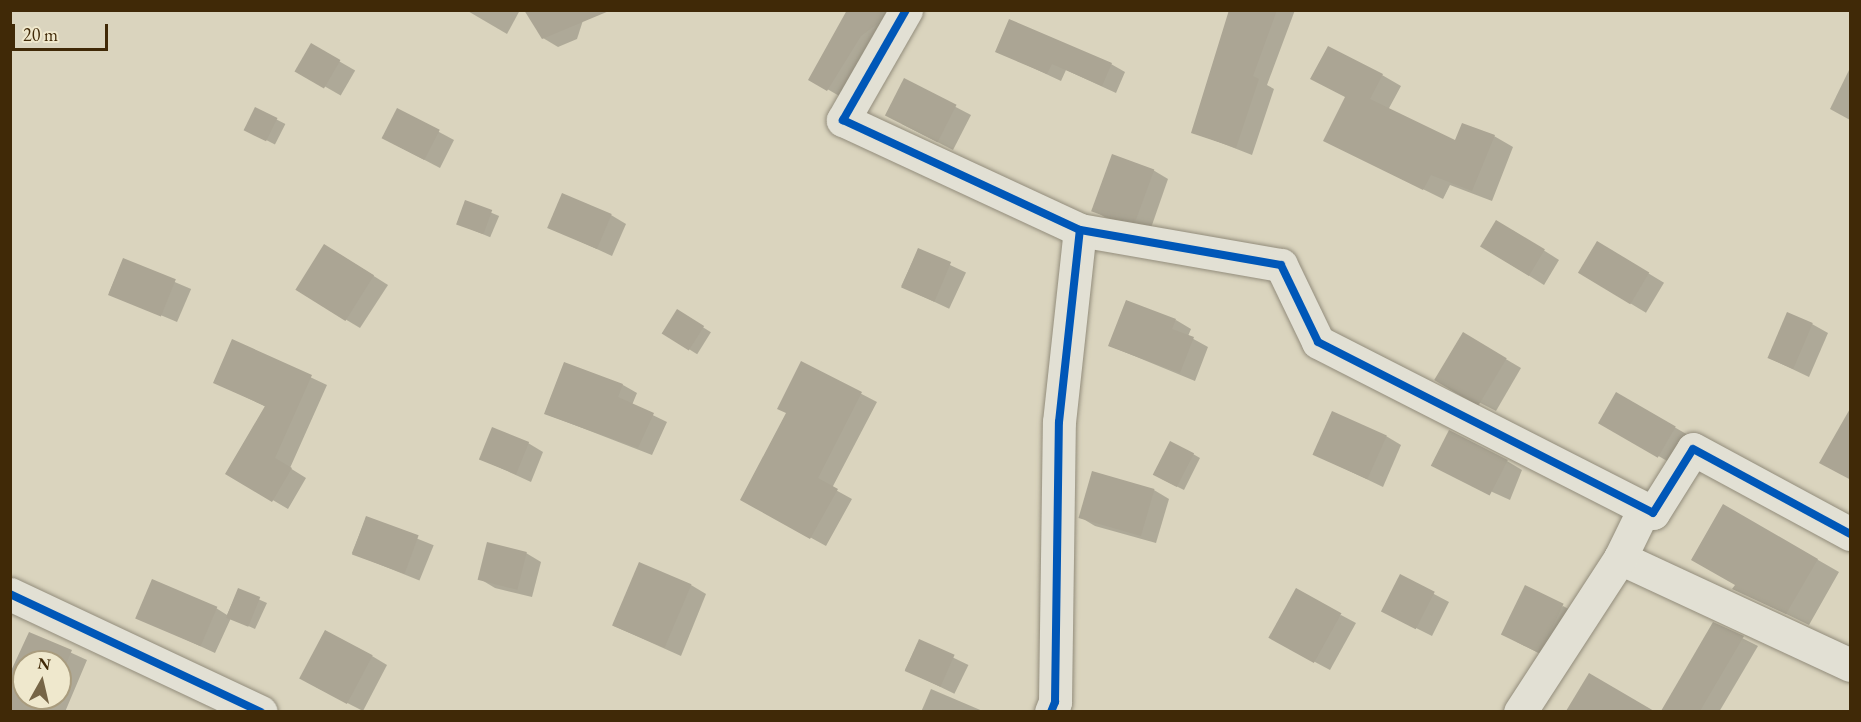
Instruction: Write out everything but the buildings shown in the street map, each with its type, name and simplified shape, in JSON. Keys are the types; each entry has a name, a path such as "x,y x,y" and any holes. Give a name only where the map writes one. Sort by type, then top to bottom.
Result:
{"street":[{"path":"906,10 843,120 1080,230 1281,265 1318,342 1653,513 1693,449 1851,534"},
{"path":"1051,711 1055,702 1059,422 1080,230"},
{"path":"1520,711 1620,558 1644,508"},
{"path":"1620,558 1851,665"},
{"path":"10,594 261,711"}],"cycle path":[{"path":"906,10 843,120 1080,230 1281,265 1318,342 1653,513 1693,449 1850,534"},
{"path":"1051,712 1055,702 1059,422 1080,230"},
{"path":"10,594 261,712"}]}
